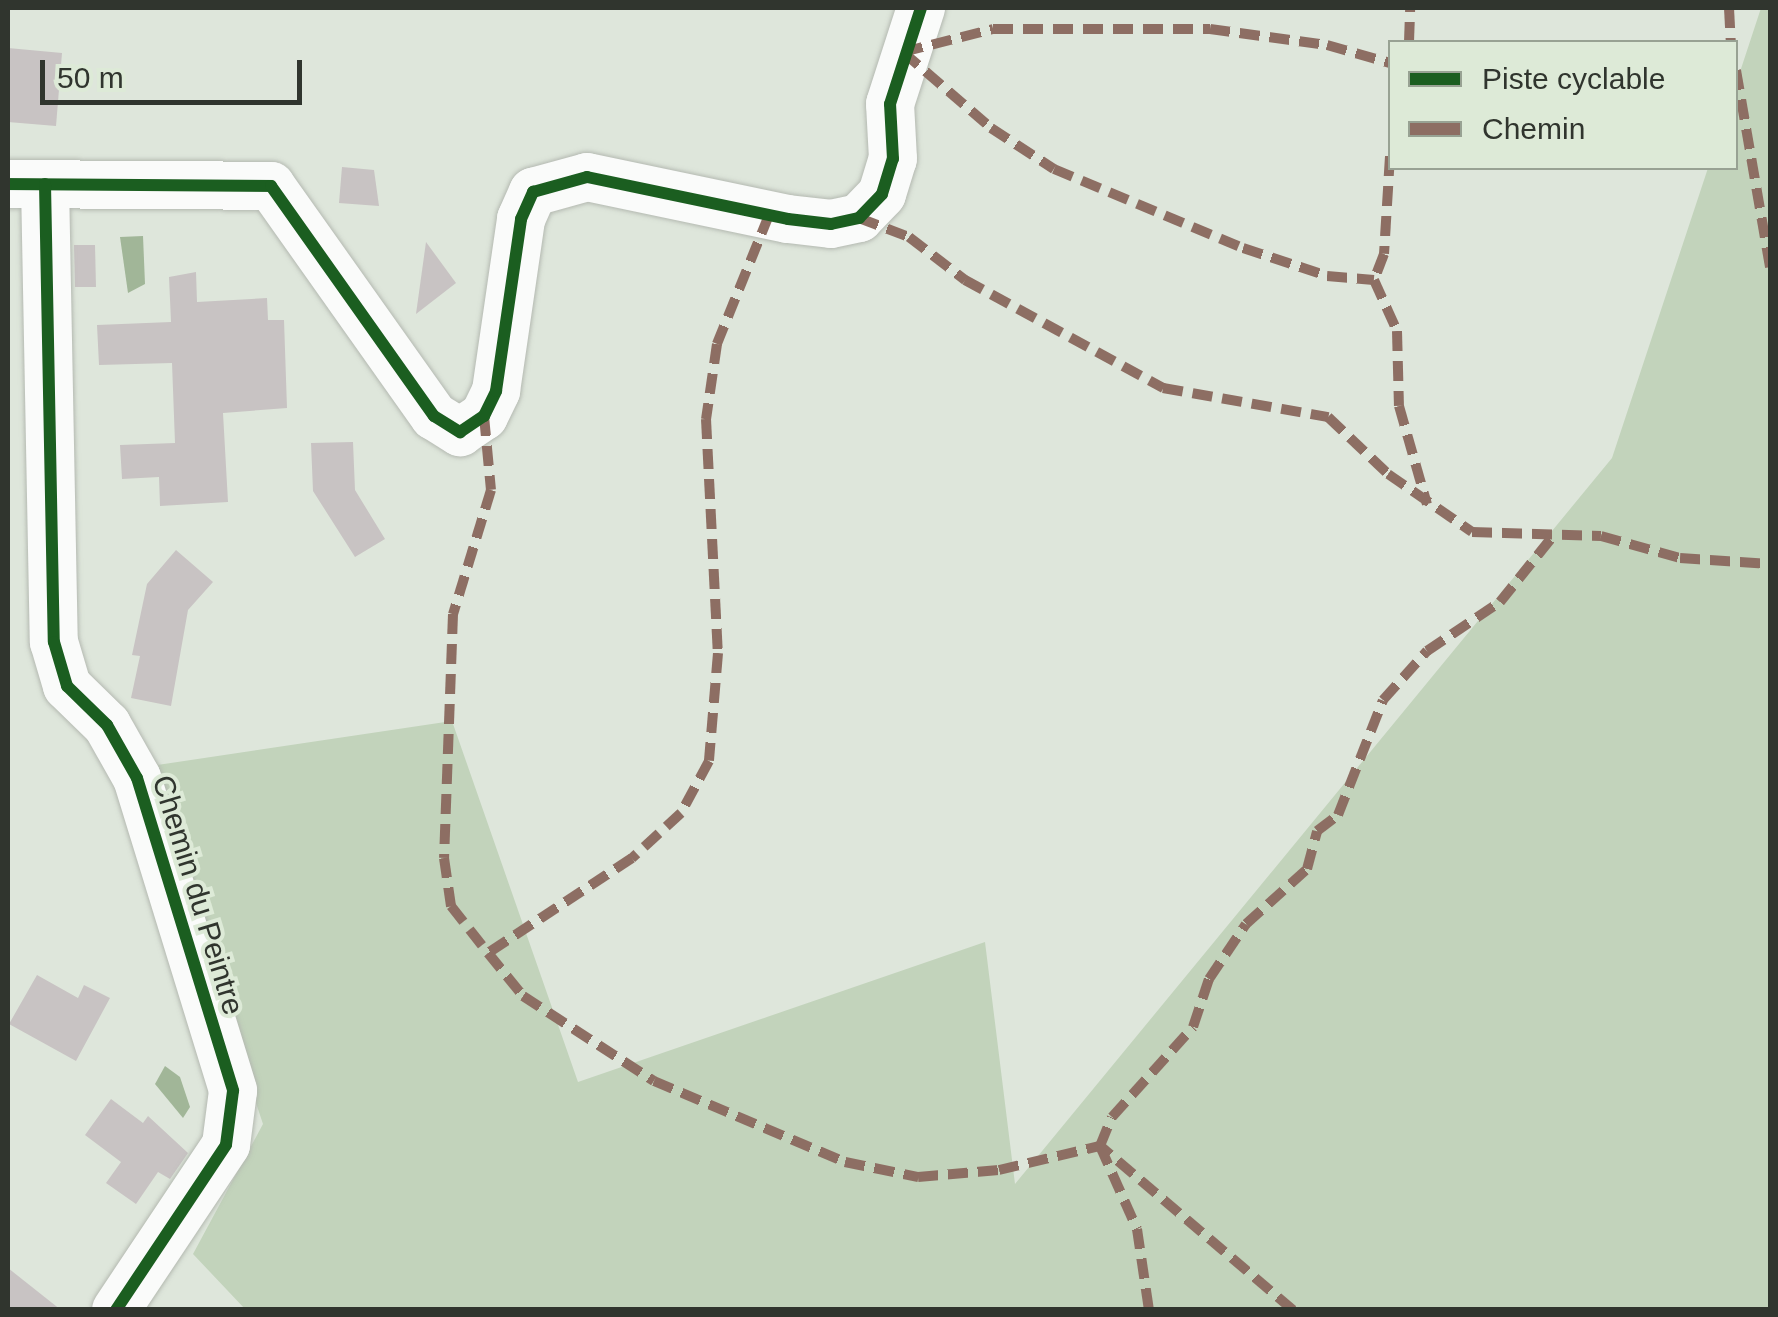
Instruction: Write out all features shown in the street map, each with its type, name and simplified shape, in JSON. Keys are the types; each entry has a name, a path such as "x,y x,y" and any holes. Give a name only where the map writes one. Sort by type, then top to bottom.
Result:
{"street":[{"path":"26,184 271,186 434,416 460,432 484,416 496,391 520,219 533,192 550,181 587,177 788,219 831,224 859,218 882,194 894,159 894,85 921,8"},
{"name":"Chemin du Peintre","path":"26,184 54,642 68,686 107,725 137,778 232,1091 226,1145 116,1310"}],"shaded area":[{"path":"1761,8 1770,8 1770,1309 245,1309 193,1254 263,1124 144,767 452,721 578,1082 985,942 1015,1184 1612,458 1707,170 1738,170 1738,78"},
{"path":"143,236 145,284 128,293 120,237"},
{"path":"165,1066 180,1077 190,1107 183,1118 155,1084"}],"building":[{"path":"8,48 62,53 56,126 8,122"},
{"path":"342,167 374,170 379,206 339,203"},
{"path":"426,242 456,283 416,314"},
{"path":"74,245 95,245 96,287 75,287"},
{"path":"196,272 197,302 267,298 268,320 284,320 287,408 223,413 228,502 160,506 159,477 122,479 120,445 175,443 172,363 99,365 97,325 171,322 169,277"},
{"path":"353,442 355,490 385,539 355,557 313,491 311,443"},
{"path":"176,550 213,582 188,610 171,706 131,698 140,656 132,655 147,584"},
{"path":"37,975 78,998 84,985 110,998 76,1061 9,1024"},
{"path":"111,1099 143,1123 148,1116 188,1153 170,1179 158,1172 136,1204 106,1183 121,1162 85,1135"},
{"path":"8,1268 61,1310 8,1310"}],"marked path":[{"path":"1409,40 1410,8"},
{"path":"1729,8 1731,40"},
{"path":"903,52 993,29 1210,29 1327,45 1388,62"},
{"path":"903,52 991,128 1054,169 1243,248 1327,276 1374,280"},
{"path":"1738,82 1770,267"},
{"path":"1389,170 1384,254 1374,280 1397,331 1399,406 1427,504"},
{"path":"769,215 717,344 706,419 718,653 709,761 681,813 632,858 488,953 523,996 654,1081 845,1162 918,1177 999,1170 1100,1146 1137,1229 1149,1310"},
{"path":"859,218 909,237 965,280 1163,388 1328,417 1388,474 1472,532 1601,536 1680,558 1770,564"},
{"path":"484,416 491,490 453,614 444,858 451,906 488,953"},
{"path":"1293,1310 1100,1146 1112,1117 1193,1027 1209,979 1246,924 1307,869 1317,831 1338,815 1383,700 1427,651 1500,602 1553,536"}],"cycle path":[{"path":"8,184 271,186 434,416 460,432 484,416 496,391 521,219 533,192 587,177 788,219 831,224 859,218 882,194 893,159 890,104 921,8"},
{"path":"45,184 54,642 67,686 107,725 137,778 233,1091 226,1145 116,1310"}]}
